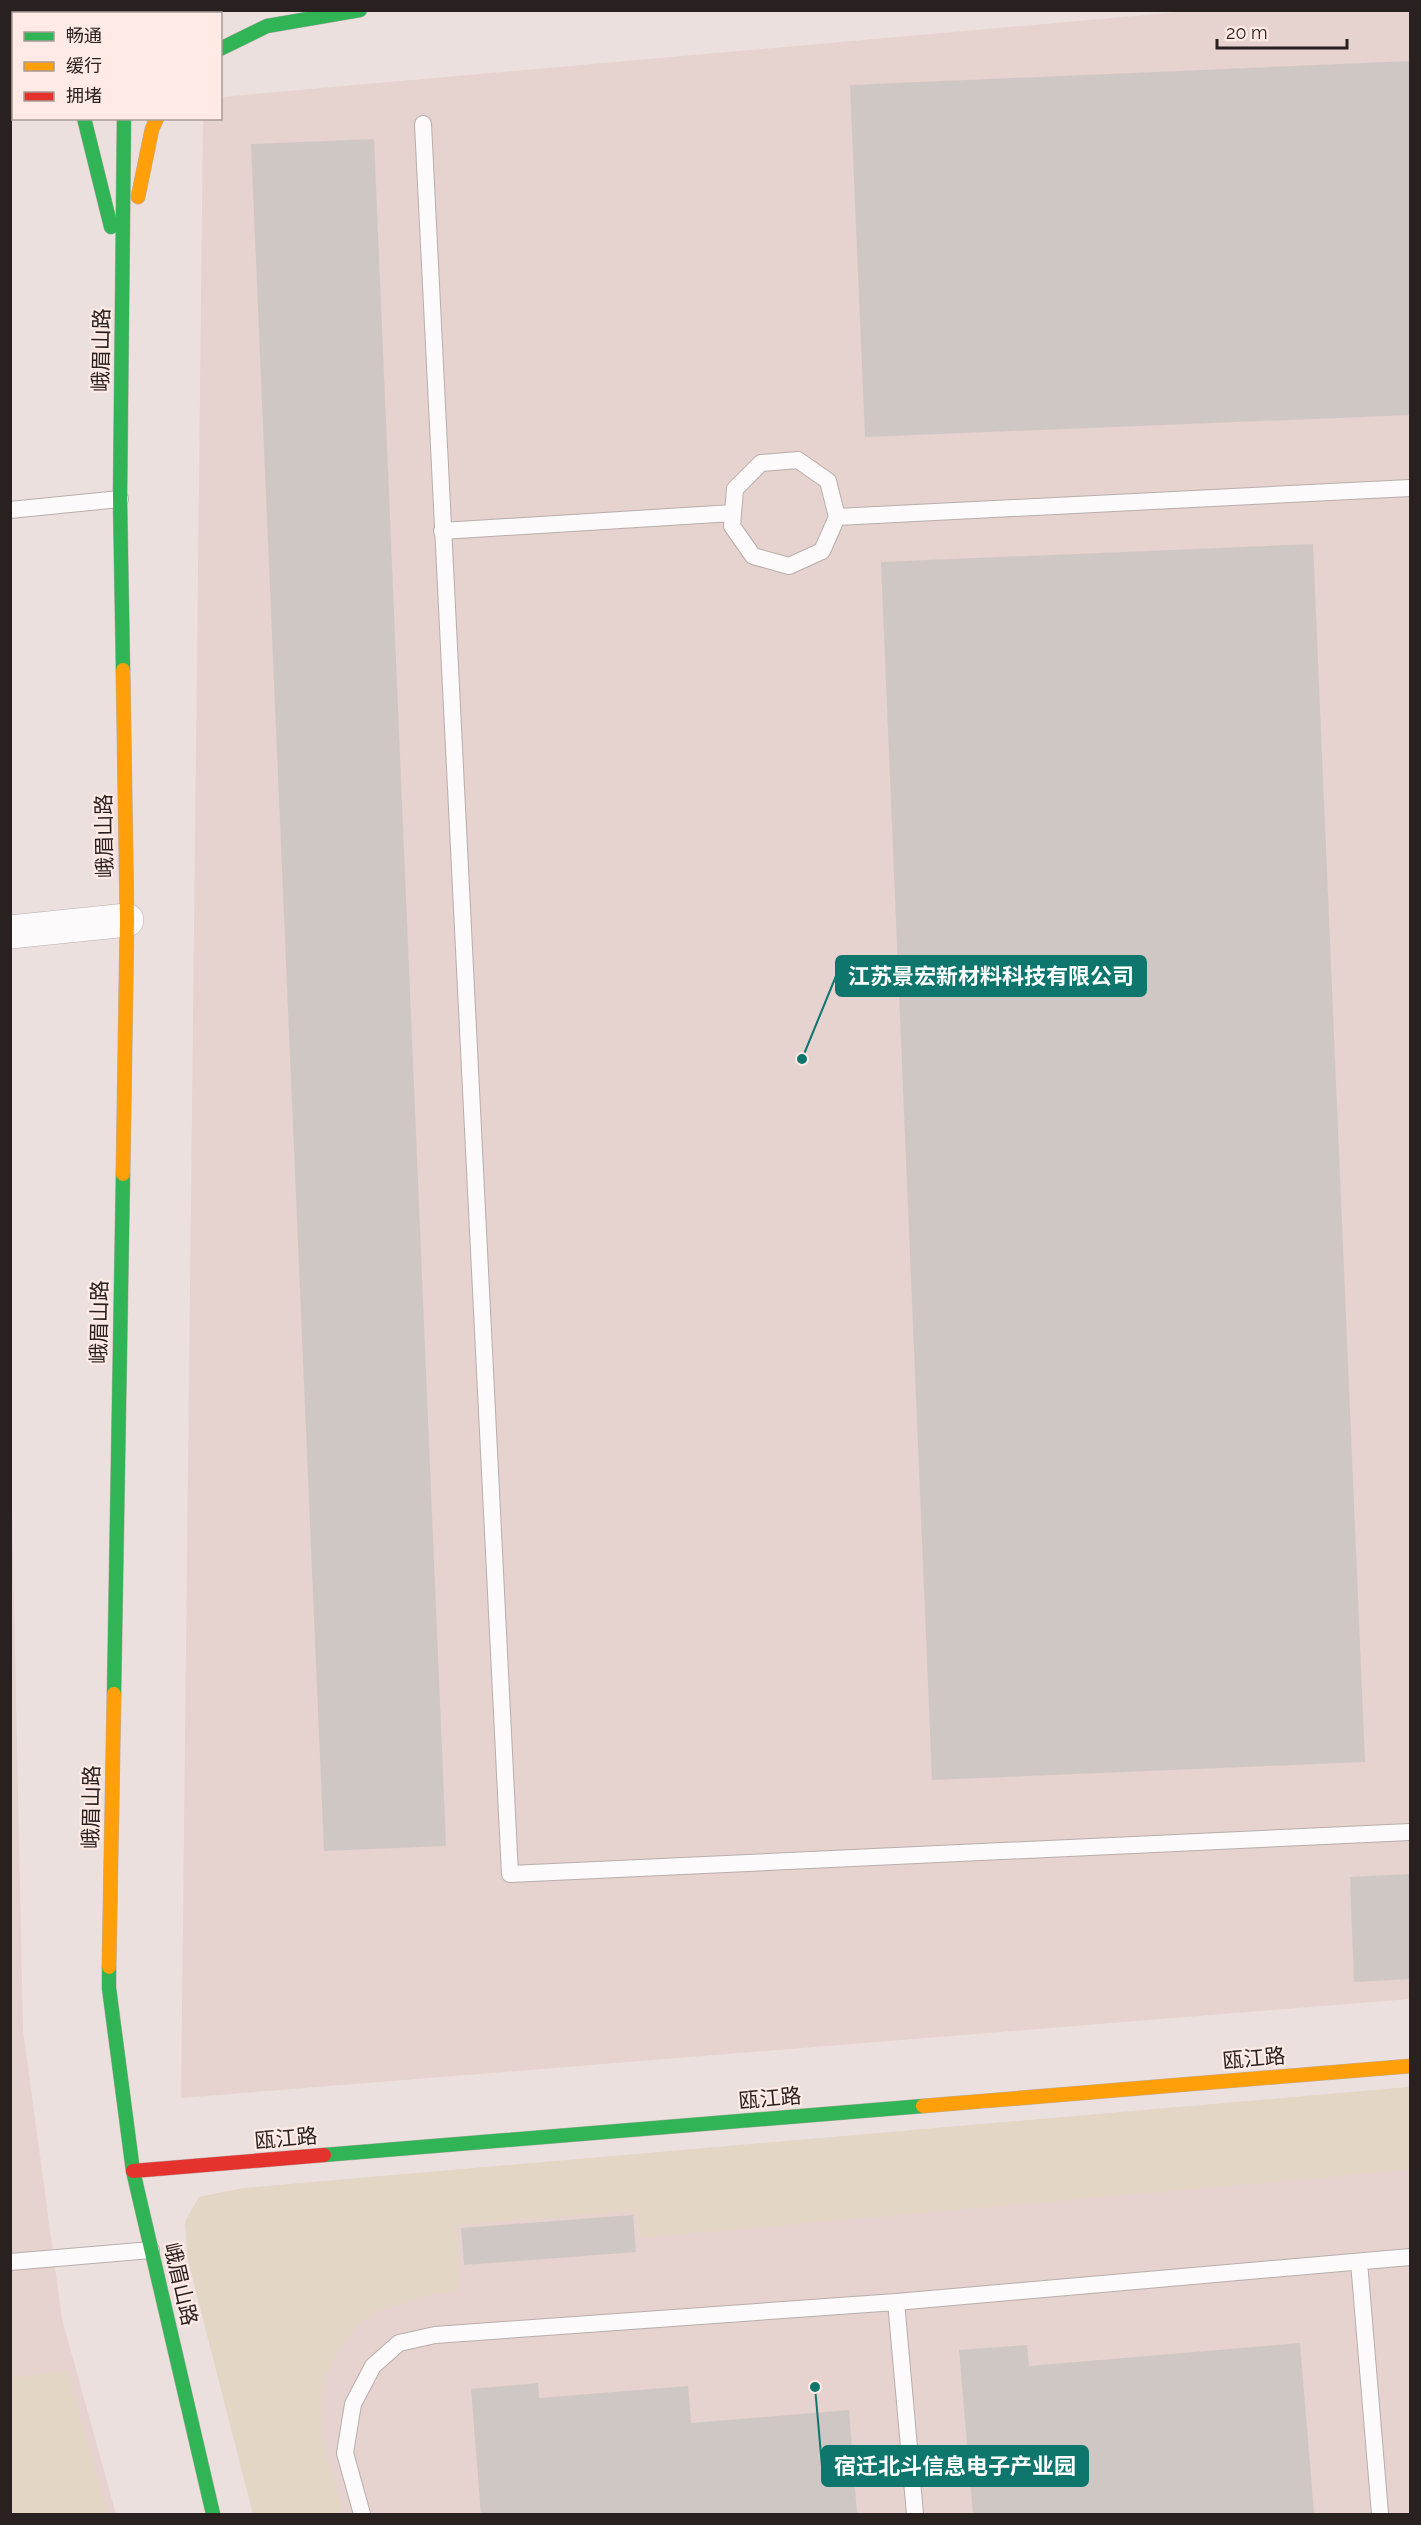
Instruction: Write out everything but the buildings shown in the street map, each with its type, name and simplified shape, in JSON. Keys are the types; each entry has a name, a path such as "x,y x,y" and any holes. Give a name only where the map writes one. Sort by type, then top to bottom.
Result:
{"street":[{"path":"222,49 267,26 360,10"},
{"path":"84,120 122,276"},
{"name":"峨眉山路","path":"124,120 120,499 127,920 109,1988 133,2171 213,2514"},
{"path":"122,276 152,129 156,120"},
{"path":"10,932 127,920"},
{"name":"瓯江路","path":"133,2171 1410,2066"}],"lane":[{"path":"423,124 510,1874 1410,1832"},
{"path":"798,460 828,481 837,517 822,551 789,566 753,556 732,526 735,489 761,463 798,460"},
{"path":"837,517 1410,488"},
{"path":"10,510 120,499"},
{"path":"442,531 734,513"},
{"path":"10,2262 152,2250"},
{"path":"362,2514 345,2453 353,2404 373,2366 399,2343 435,2335 896,2302 1410,2257"},
{"path":"1359,2262 1380,2514"},
{"path":"896,2302 915,2514"}],"shaded area":[{"path":"1190,11 1410,11 1410,1999 181,2098 203,120 222,120 222,97"},
{"path":"10,1412 23,2030 62,2319 116,2514 11,2514"},
{"path":"1410,2087 1410,2514 253,2514 188,2260 185,2222 199,2197 244,2188"},
{"path":"1410,2087 1410,2170 640,2238 637,2211 456,2225 459,2291 430,2295 377,2311 354,2330 337,2352 323,2383 322,2436 343,2514 253,2514 188,2260 185,2222 199,2197 244,2188"},
{"path":"67,2370 107,2514 11,2514 11,2378"}],"traffic: fast":[{"path":"222,48 267,26 360,10"},
{"path":"84,120 111,227"},
{"path":"123,670 120,499 124,120"},
{"path":"114,1694 123,1174"},
{"path":"109,1967 109,1988 133,2171 213,2514"},
{"path":"324,2155 923,2106"}],"traffic: slow":[{"path":"138,197 152,129 156,120"},
{"path":"123,670 127,920 123,1174"},
{"path":"109,1967 114,1694"},
{"path":"923,2106 1410,2066"}],"traffic: jam":[{"path":"133,2171 324,2155"}],"place":[{"name":"江苏景宏新材料科技有限公司","path":"802,1059"},
{"name":"宿迁北斗信息电子产业园","path":"815,2387"}]}
